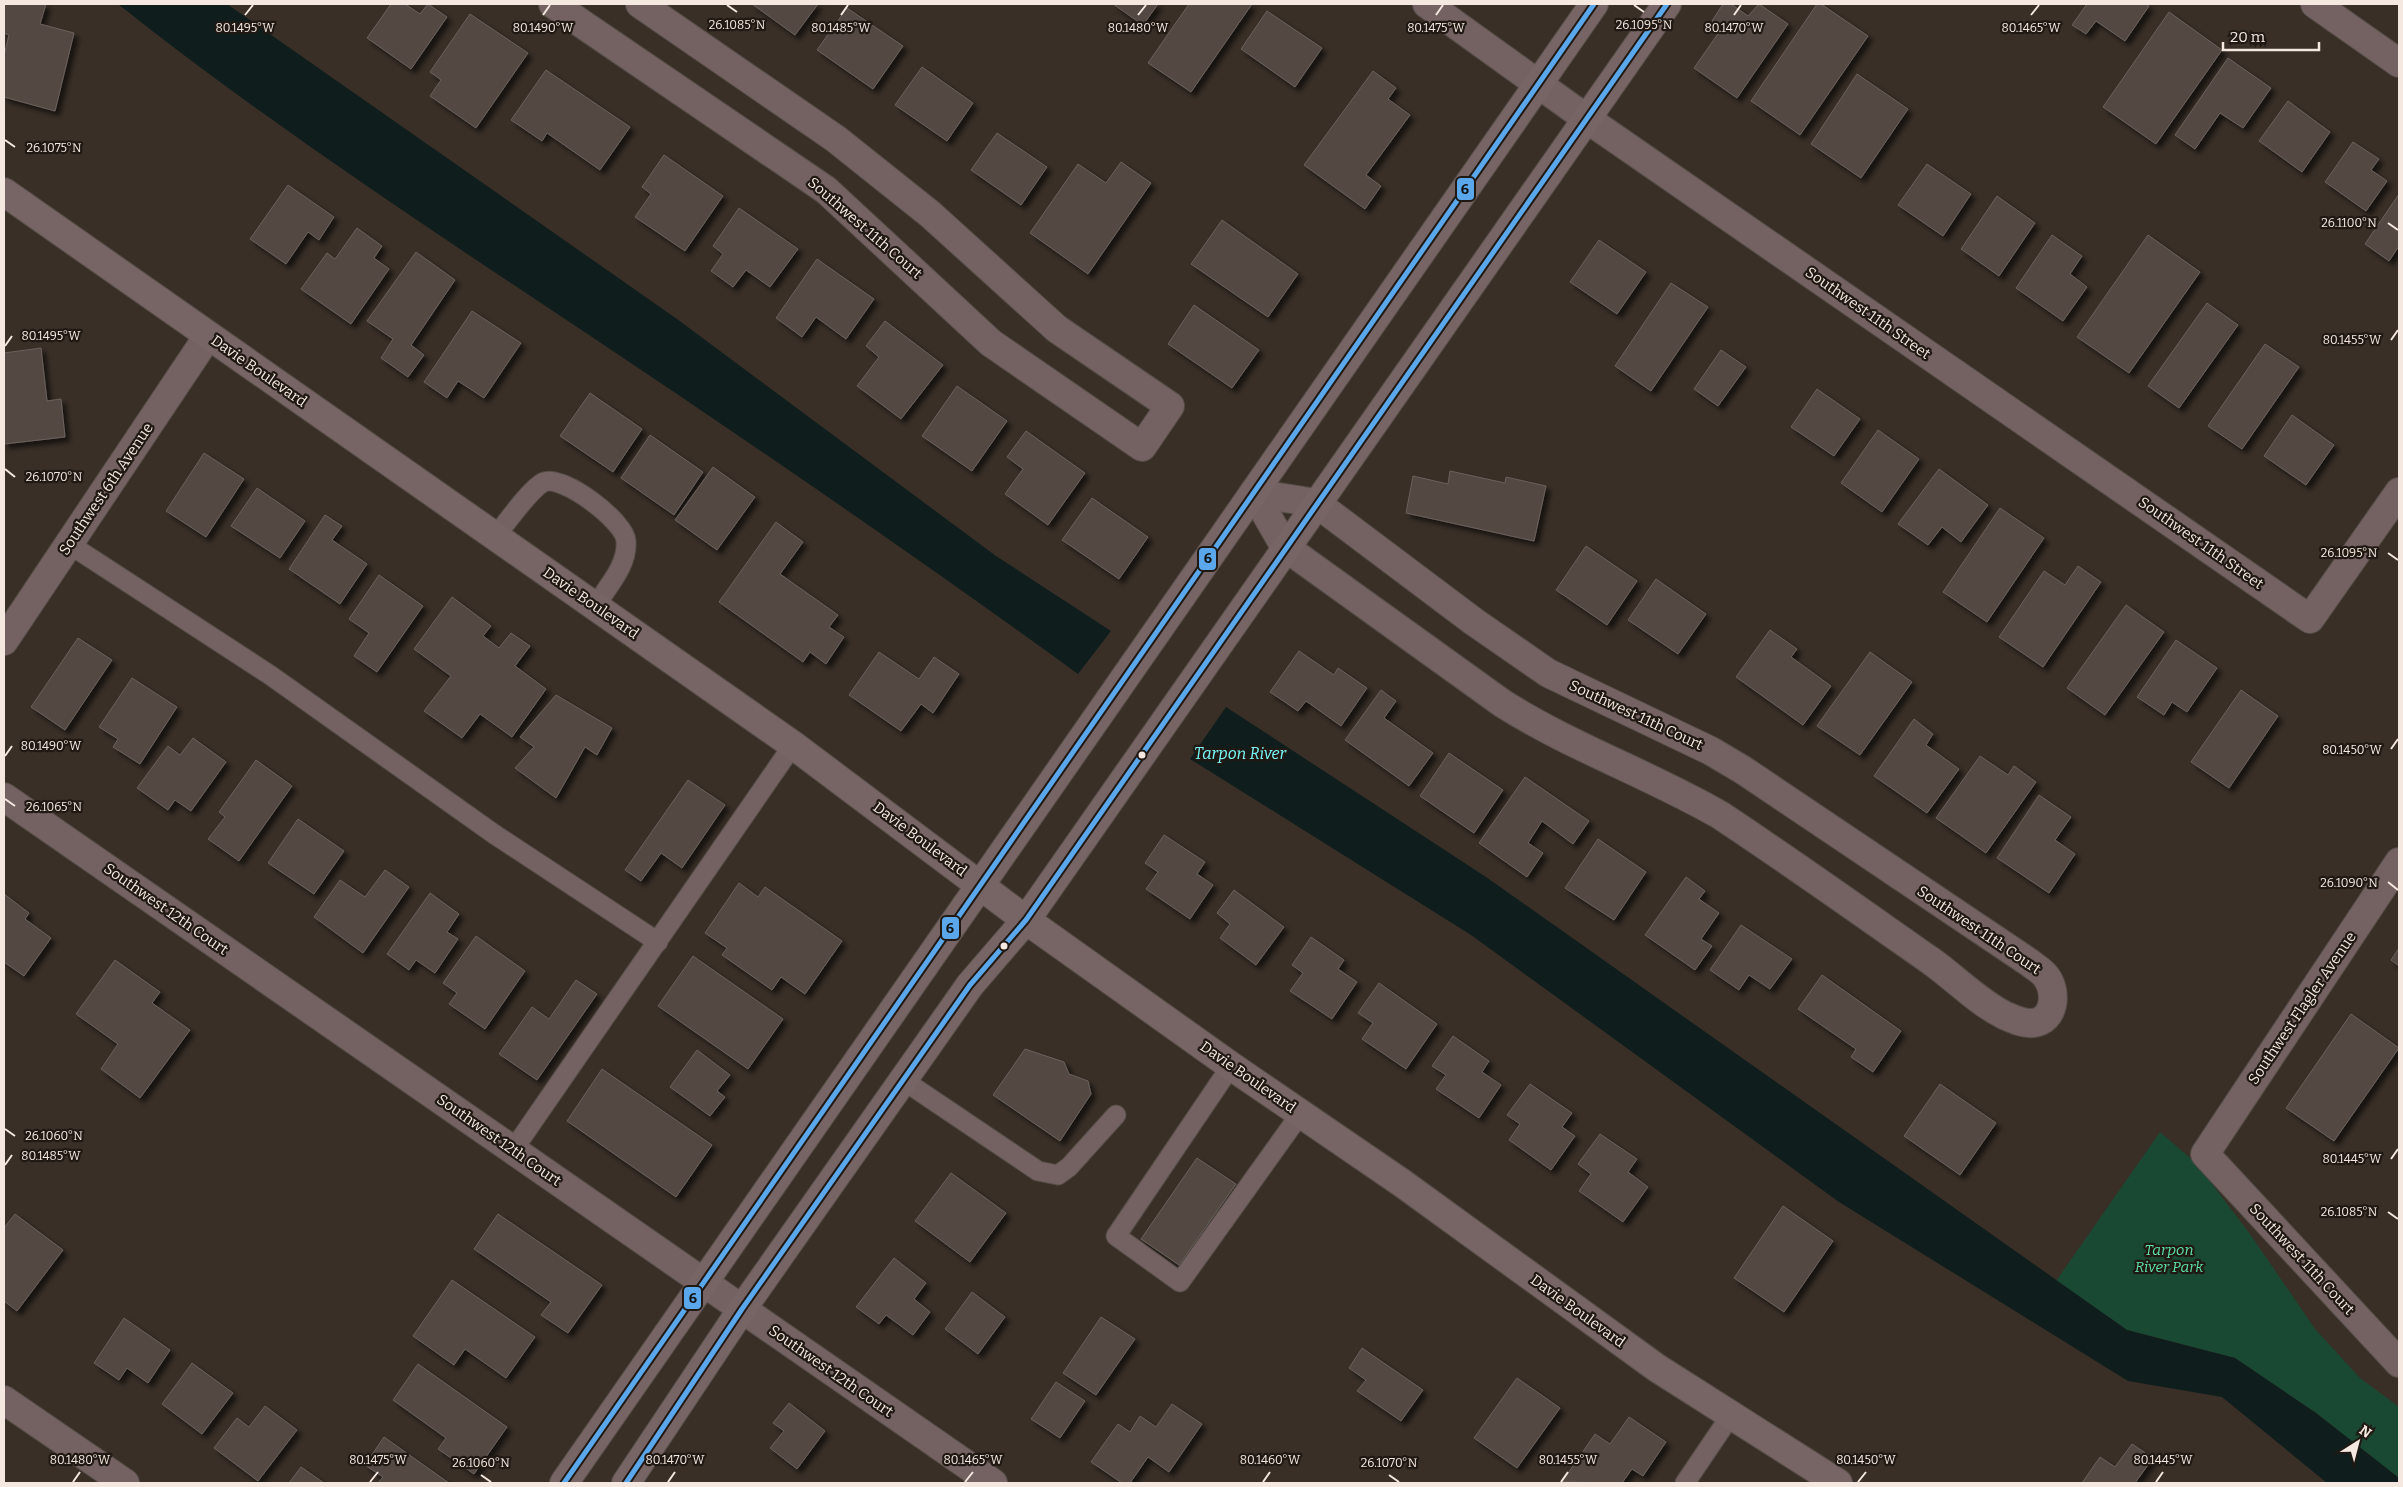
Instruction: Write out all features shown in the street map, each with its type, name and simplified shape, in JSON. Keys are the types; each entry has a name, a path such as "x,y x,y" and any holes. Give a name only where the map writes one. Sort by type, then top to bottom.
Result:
{"main road":[{"path":"564,1483 1594,4"},
{"path":"626,1483 742,1309 970,984 1026,920 1667,4"},
{"name":"Davie Boulevard","path":"4,192 596,605 793,745 1026,920 1231,1066 1402,1182 1657,1368 1838,1483"}],"street":[{"name":"Southwest 11th Court","path":"553,4 826,190 991,343 1142,447 1170,406 1057,329 930,214 836,139 640,4"},
{"name":"Southwest 11th Street","path":"1427,4 1587,119 2310,619 2399,492"},
{"path":"2315,4 2399,63"},
{"name":"Southwest 6th Avenue","path":"4,641 208,336"},
{"name":"Southwest 11th Court","path":"1254,493 1316,503 1474,621 1548,673 1727,761 1840,834 2030,963 2046,976 2053,988 2055,999 2051,1009 2044,1018 2034,1023 2018,1021 2002,1014 1938,966 1720,815 1683,793 1529,720 1502,703 1286,547 1254,493"},
{"name":"Southwest 12th Court","path":"4,796 993,1483"},
{"name":"Southwest Flagler Avenue","path":"2205,1154 2399,862"},
{"name":"Southwest 11th Court","path":"2205,1154 2399,1363"},
{"path":"4,1400 125,1483"}],"lane":[{"path":"496,536 536,488 545,482 551,481 574,490 604,510 619,526 626,539 626,550 622,564 596,605"},
{"path":"69,544 270,675 494,834 658,942"},
{"path":"513,1150 793,745"},
{"path":"1231,1066 1116,1236 1180,1282 1301,1113"},
{"path":"903,1080 1038,1171 1058,1175 1069,1167 1116,1115"},
{"path":"1686,1483 1731,1415"}],"green space":[{"name":"Tarpon River Park","path":"2160,1132 2196,1163 2250,1234 2315,1329 2360,1378 2399,1407 2399,1478 2316,1413 2235,1358 2127,1330 2056,1281"}],"water":[{"path":"118,4 227,4 677,319 996,556 1111,631 1078,674 899,546 293,135 175,49"},
{"name":"Tarpon River","path":"1226,707 1486,877 2127,1330 2235,1358 2316,1413 2399,1478 2399,1483 2327,1483 2222,1397 2128,1381 1839,1202 1471,935 1190,759"}],"building":[{"path":"4,4 46,4 40,24 74,33 55,111 4,97 4,56 9,35 4,33"},
{"path":"391,4 405,4 420,14 428,4 447,17 411,69 367,38"},
{"path":"752,4 818,4 795,35"},
{"path":"1113,4 1158,4 1143,25"},
{"path":"1189,4 1252,4 1191,92 1148,63"},
{"path":"1723,4 1731,4 1748,16 1759,4 1788,24 1737,98 1694,68 1722,28 1712,21"},
{"path":"1817,4 1821,4 1868,36 1800,135 1751,101"},
{"path":"2087,4 2145,4 2149,6 2125,41 2096,21 2086,34 2072,25"},
{"path":"847,8 903,46 873,89 817,50"},
{"path":"1267,11 1322,48 1295,87 1241,49"},
{"path":"2169,12 2222,50 2156,144 2103,107"},
{"path":"470,14 528,53 476,128 430,96 441,80 430,72"},
{"path":"2228,58 2271,88 2243,128 2220,113 2195,149 2175,135"},
{"path":"922,67 973,103 947,141 895,105"},
{"path":"546,70 630,127 600,170 547,133 542,141 511,120"},
{"path":"1373,71 1396,88 1388,99 1410,115 1366,175 1381,186 1365,209 1304,165"},
{"path":"1857,74 1908,109 1861,178 1811,144"},
{"path":"2288,101 2330,132 2302,172 2259,141"},
{"path":"997,133 1047,167 1021,205 971,170"},
{"path":"2353,142 2379,159 2371,170 2387,181 2366,211 2325,182"},
{"path":"664,155 723,196 685,251 635,217 651,194 642,187"},
{"path":"1121,162 1151,183 1088,274 1030,233 1078,164 1106,183"},
{"path":"1927,164 1971,194 1943,236 1898,205"},
{"path":"288,185 334,217 319,240 308,232 286,264 250,239"},
{"path":"2399,194 2399,246 2389,261 2365,244"},
{"path":"1997,196 2035,223 1999,276 1961,249"},
{"path":"739,208 798,249 770,287 746,270 733,287 711,271 723,254 713,246"},
{"path":"1222,220 1298,274 1268,317 1191,264"},
{"path":"357,228 382,246 374,258 389,269 351,324 301,289 327,253 335,259"},
{"path":"2052,235 2082,256 2070,274 2087,287 2063,321 2016,288"},
{"path":"2148,235 2200,272 2129,373 2077,337"},
{"path":"1599,240 1646,272 1617,314 1570,282"},
{"path":"416,252 455,280 411,345 424,355 408,377 381,358 393,339 367,321"},
{"path":"817,259 874,299 846,339 816,317 802,337 776,318"},
{"path":"1671,283 1708,307 1651,391 1615,366"},
{"path":"2207,303 2238,325 2179,408 2148,386"},
{"path":"1194,305 1259,350 1232,388 1168,344"},
{"path":"472,311 521,343 484,398 458,381 447,398 424,382"},
{"path":"885,321 943,365 901,419 857,386 879,357 866,346"},
{"path":"2265,344 2299,367 2242,449 2208,426"},
{"path":"41,348 47,401 61,399 65,437 4,444 4,353"},
{"path":"1721,350 1746,367 1718,406 1694,389"},
{"path":"957,386 1007,421 972,471 922,436"},
{"path":"1817,389 1860,419 1834,456 1791,427"},
{"path":"590,393 642,429 613,472 560,436"},
{"path":"2292,415 2334,445 2306,485 2264,456"},
{"path":"1878,430 1919,459 1882,512 1841,483"},
{"path":"1026,431 1085,473 1048,525 1005,494 1023,469 1007,457"},
{"path":"650,435 703,472 674,515 621,478"},
{"path":"204,453 244,479 206,537 166,511"},
{"path":"713,467 755,497 717,550 675,520"},
{"path":"1939,469 1988,505 1961,542 1942,527 1928,545 1898,524"},
{"path":"1450,471 1505,483 1506,477 1546,486 1534,541 1406,513 1413,476 1448,484"},
{"path":"257,488 305,521 280,558 231,526"},
{"path":"1092,498 1148,537 1119,579 1062,540"},
{"path":"2000,508 2044,538 1987,622 1943,592"},
{"path":"325,515 342,526 332,540 367,564 340,604 289,569"},
{"path":"776,522 803,542 780,574 838,615 829,627 844,637 826,664 810,652 803,662 719,602"},
{"path":"1586,546 1637,581 1607,625 1556,590"},
{"path":"2078,566 2101,582 2043,667 1999,637 2044,571 2065,585"},
{"path":"379,575 423,606 377,672 354,656 369,633 349,619"},
{"path":"1656,579 1706,614 1678,654 1628,620"},
{"path":"452,597 491,626 483,636 499,648 511,633 530,646 515,666 546,689 512,737 480,714 462,738 424,711 451,676 414,649"},
{"path":"2126,605 2164,632 2105,715 2067,688"},
{"path":"1770,630 1797,649 1791,657 1831,686 1803,725 1736,677"},
{"path":"78,638 112,660 65,730 31,707"},
{"path":"2176,640 2217,668 2187,712 2172,702 2164,715 2137,697"},
{"path":"1299,651 1334,675 1338,668 1367,688 1341,726 1306,701 1298,711 1270,692"},
{"path":"879,652 919,679 934,657 959,674 933,713 921,704 901,731 849,695"},
{"path":"1870,652 1912,682 1860,755 1817,726"},
{"path":"132,678 177,707 140,764 113,747 118,739 99,727"},
{"path":"1381,690 1396,701 1384,718 1433,753 1409,786 1345,740"},
{"path":"2241,690 2278,716 2229,788 2191,762"},
{"path":"556,695 612,728 597,755 585,747 556,798 515,768 534,747 520,737"},
{"path":"1914,719 1933,734 1926,745 1959,769 1927,813 1874,776"},
{"path":"193,738 226,762 191,811 175,800 168,810 137,788 168,746 180,755"},
{"path":"1449,753 1503,790 1474,833 1420,796"},
{"path":"1980,756 2008,775 2014,766 2036,782 1986,853 1936,818"},
{"path":"256,760 292,786 239,861 208,839 225,817 219,812"},
{"path":"1525,777 1589,821 1573,844 1542,821 1528,843 1543,853 1527,877 1479,843"},
{"path":"688,780 725,805 682,868 661,853 641,881 625,870"},
{"path":"2039,795 2071,817 2055,840 2075,854 2049,893 1997,858"},
{"path":"298,819 344,851 314,894 268,863"},
{"path":"1164,835 1205,862 1197,874 1213,885 1190,919 1146,889 1158,872 1145,863"},
{"path":"1598,839 1646,872 1614,920 1565,888"},
{"path":"385,870 409,887 363,953 314,917 340,880 365,897"},
{"path":"1686,877 1705,891 1699,899 1719,913 1701,939 1712,946 1695,970 1645,935"},
{"path":"739,883 758,897 765,887 842,941 805,994 781,977 772,990 722,955 727,948 705,933"},
{"path":"1234,890 1284,927 1256,965 1220,938 1230,924 1217,913"},
{"path":"430,893 459,914 447,932 458,939 435,973 416,960 409,970 387,954"},
{"path":"4,894 29,913 25,919 51,938 24,976 4,962"},
{"path":"1741,925 1792,959 1770,989 1749,975 1739,990 1710,970"},
{"path":"476,936 525,971 485,1029 449,1004 457,993 443,983"},
{"path":"1311,937 1344,960 1338,969 1357,982 1332,1019 1290,991 1303,973 1292,965"},
{"path":"2399,948 2399,966 2391,960"},
{"path":"693,956 783,1019 748,1069 658,1006"},
{"path":"115,960 160,992 152,1003 190,1030 140,1098 101,1069 118,1044 76,1014"},
{"path":"1822,975 1901,1031 1873,1072 1851,1057 1856,1049 1798,1009"},
{"path":"576,980 597,994 537,1080 499,1054 532,1007 549,1019"},
{"path":"1379,983 1437,1024 1406,1069 1362,1039 1373,1023 1358,1013"},
{"path":"2351,1014 2399,1048 2334,1141 2286,1108"},
{"path":"1453,1036 1489,1061 1482,1072 1501,1085 1479,1118 1436,1089 1446,1075 1432,1066"},
{"path":"1025,1049 1064,1062 1069,1074 1088,1081 1091,1094 1060,1141 993,1095"},
{"path":"697,1050 730,1075 717,1091 725,1097 710,1116 670,1087"},
{"path":"602,1069 712,1145 676,1197 567,1121"},
{"path":"1530,1084 1572,1113 1562,1127 1575,1136 1551,1170 1509,1140 1520,1124 1507,1115"},
{"path":"1940,1084 1996,1123 1960,1175 1904,1136"},
{"path":"1600,1134 1637,1159 1628,1172 1648,1187 1623,1222 1579,1191 1591,1174 1578,1164"},
{"path":"1197,1158 1236,1184 1179,1265 1141,1239"},
{"path":"951,1173 1006,1213 970,1262 915,1221"},
{"path":"1783,1206 1833,1241 1784,1312 1734,1278"},
{"path":"15,1214 63,1250 17,1311 4,1301 4,1228"},
{"path":"498,1214 602,1285 568,1333 541,1315 551,1302 474,1249"},
{"path":"894,1258 926,1283 914,1299 930,1312 913,1335 886,1315 879,1324 856,1307"},
{"path":"452,1280 535,1337 506,1378 465,1349 454,1365 413,1336"},
{"path":"972,1292 1005,1317 978,1354 945,1329"},
{"path":"1101,1317 1135,1339 1096,1395 1063,1373"},
{"path":"124,1318 170,1350 148,1383 127,1368 119,1380 94,1363"},
{"path":"1362,1348 1423,1390 1401,1421 1357,1391 1366,1380 1349,1368"},
{"path":"192,1363 233,1393 202,1434 162,1404"},
{"path":"418,1364 507,1427 474,1474 438,1449 446,1438 393,1400"},
{"path":"1517,1378 1560,1408 1517,1468 1474,1438"},
{"path":"1056,1382 1085,1401 1060,1438 1031,1419"},
{"path":"789,1403 825,1431 797,1469 770,1448 784,1431 773,1423"},
{"path":"1172,1404 1202,1424 1169,1472 1148,1457 1130,1483 1122,1483 1091,1462 1118,1424 1130,1432 1140,1416 1156,1427"},
{"path":"265,1406 297,1430 258,1481 214,1448 237,1418 249,1427"},
{"path":"1629,1417 1666,1442 1643,1476 1632,1469 1622,1483 1562,1482 1595,1434 1610,1444"},
{"path":"384,1437 449,1483 378,1483 383,1477 365,1465"},
{"path":"2132,1444 2153,1458 2135,1483 2082,1483 2100,1457 2115,1467"},
{"path":"301,1467 324,1483 289,1483"}],"transit line":[{"name":"6","path":"564,1483 1594,4"},
{"name":"6","path":"626,1483 742,1309 970,985 1026,920 1667,4"}]}
